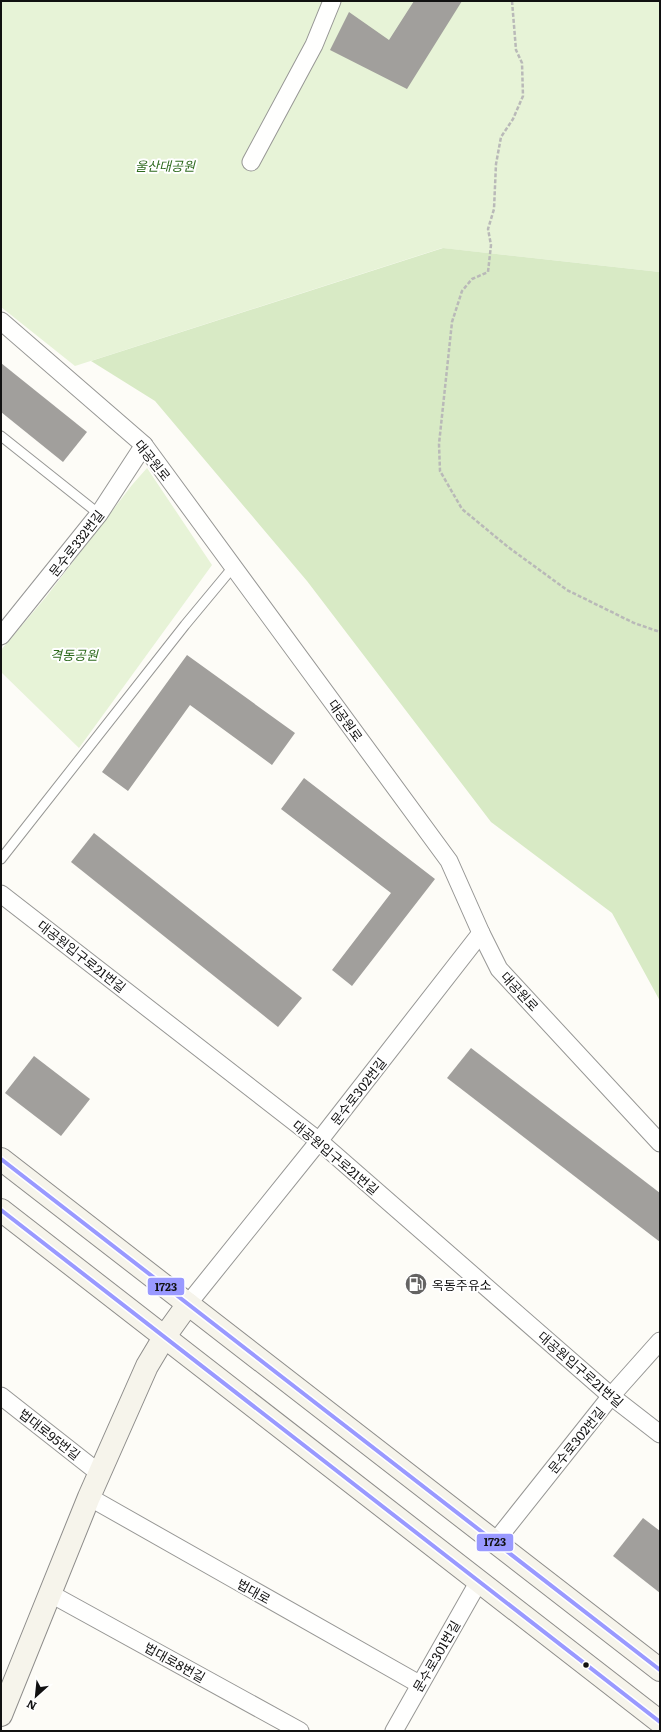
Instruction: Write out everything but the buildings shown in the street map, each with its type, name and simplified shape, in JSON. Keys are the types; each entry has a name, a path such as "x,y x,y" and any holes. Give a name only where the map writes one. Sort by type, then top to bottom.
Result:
{"main road":[{"path":"1,1158 660,1670"},
{"path":"1,1210 660,1722"},
{"path":"1,1715 99,1473 147,1366 165,1336 188,1304"}],"street":[{"path":"251,162 314,45 332,1"},
{"name":"대공원로","path":"1,321 144,445 449,861 481,933 499,969 660,1142"},
{"name":"문수로332번길","path":"1,636 99,514 144,445"},
{"name":"대공원입구로21번길","path":"1,894 319,1141 611,1396 660,1434"},
{"name":"문수로302번길","path":"188,1304 319,1141 481,933"},
{"name":"문수로302번길","path":"495,1542 611,1396 660,1341"},
{"name":"법대로95번길","path":"1,1396 99,1473"},
{"name":"법대로","path":"89,1497 419,1684"},
{"name":"문수로301번길","path":"394,1731 419,1684 480,1581"},
{"name":"법대로8번길","path":"51,1594 300,1731"}],"lane":[{"path":"1,436 99,514"},
{"path":"1,859 185,624 234,566"}],"path":[{"path":"512,1 516,50 522,63 523,96 513,119 501,137 496,164 494,209 488,229 492,245 488,272 472,279 462,291 452,322 439,444 440,472 462,509 549,578 567,590 634,623 660,632"}],"green space":[{"name":"울산대공원","path":"1,1 660,1 660,272 442,248 75,366 1,307"},
{"path":"443,248 660,272 660,1001 612,913 491,822 307,581 155,401 91,361"},
{"name":"격동공원","path":"147,468 212,565 79,748 1,672 1,650 46,597 132,485"}],"transit line":[{"name":"1723","path":"1,1159 660,1670"},
{"name":"1723","path":"1,1210 660,1722"}],"place":[{"name":"옥동주유소","path":"416,1284"}]}
